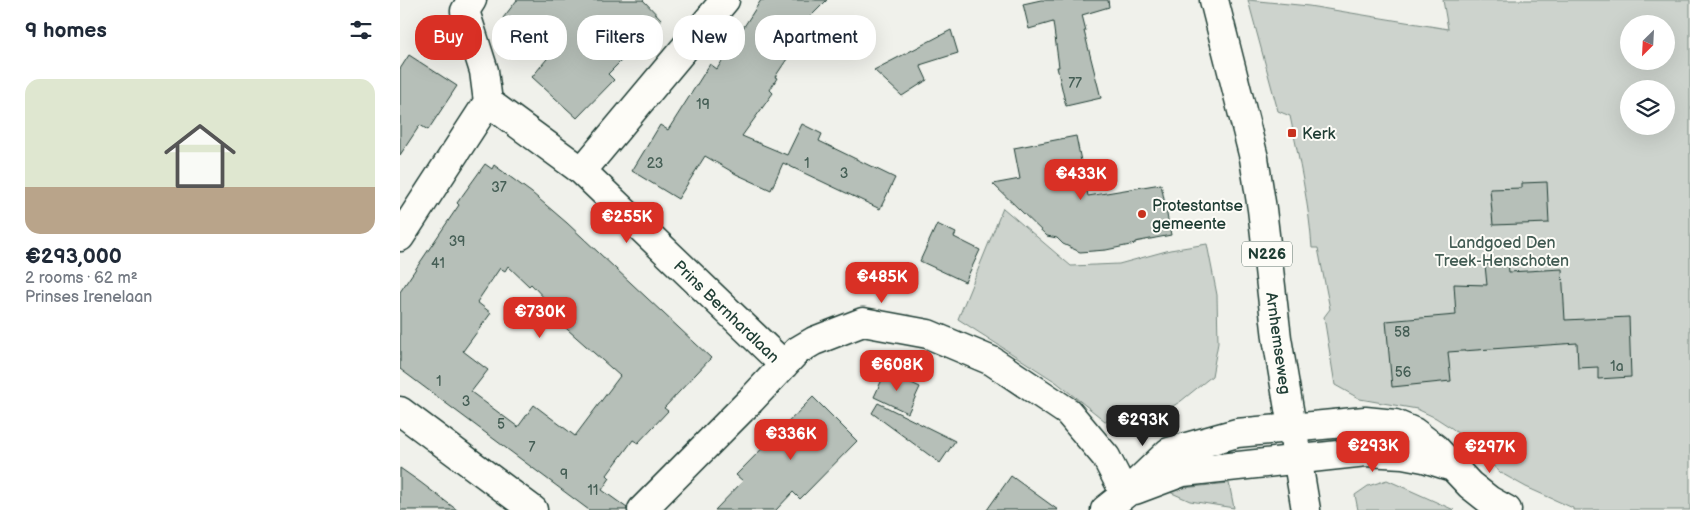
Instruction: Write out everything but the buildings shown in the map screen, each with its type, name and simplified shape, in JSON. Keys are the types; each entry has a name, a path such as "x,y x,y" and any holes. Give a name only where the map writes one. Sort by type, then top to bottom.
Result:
{"street":[{"path":"400,237 488,102 484,70 465,11 472,0"},
{"path":"582,171 725,0"},
{"name":"Arnhemseweg","path":"1214,0 1254,158 1262,209 1276,338 1306,510"},
{"name":"Prins Bernhardlaan","path":"488,102 582,171 784,365"},
{"path":"642,510 797,351 814,340 864,322 928,334 992,361 1068,412 1106,457 1115,502"},
{"path":"400,411 533,510"},
{"path":"1115,502 1168,452 1237,433 1365,421 1394,424 1414,432 1435,448 1452,467 1489,500 1507,510"},
{"path":"1115,502 1183,472 1366,452 1403,454 1424,458 1452,467"}],"green space":[{"name":"Landgoed Den Treek-Henschoten","path":"1248,0 1309,6 1448,29 1443,0 1690,0 1690,510 1573,510 1573,508 1526,487 1501,473 1453,429 1436,418 1417,409 1360,399 1335,385 1324,317 1330,309 1318,248 1312,248 1306,198 1290,116 1278,111"},
{"path":"1003,208 1071,266 1119,264 1170,250 1207,244 1217,295 1218,343 1212,376 1181,401 1151,420 1105,421 1056,382 958,319"},
{"path":"1387,480 1454,510 1358,510 1355,495 1368,486"},
{"path":"1229,483 1234,508 1190,501 1165,490"}],"place":[{"name":"Kerk","path":"1292,133"},
{"name":"Protestantse gemeente","path":"1142,214"}]}
